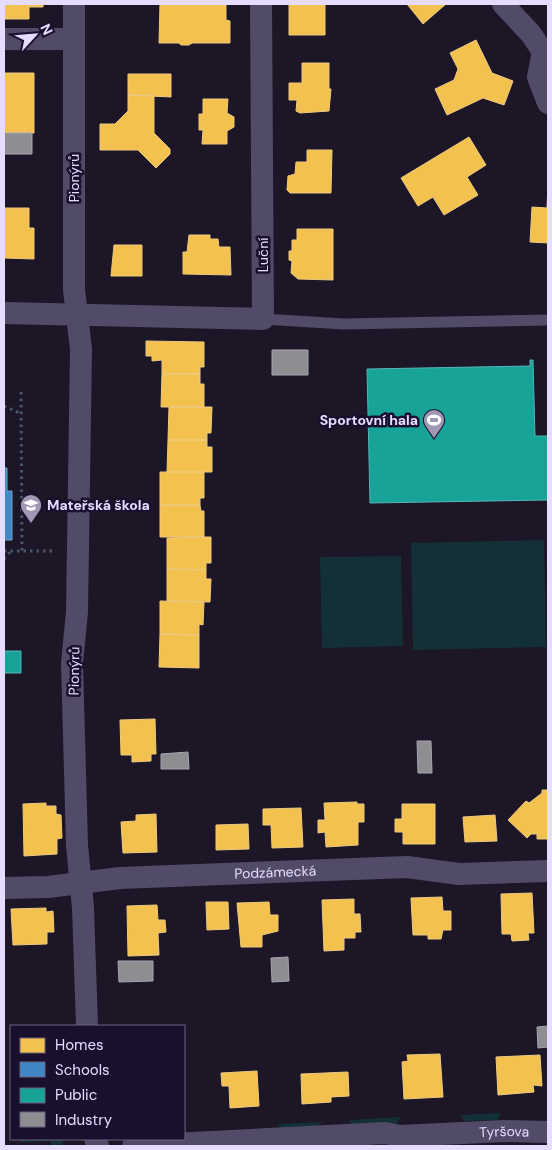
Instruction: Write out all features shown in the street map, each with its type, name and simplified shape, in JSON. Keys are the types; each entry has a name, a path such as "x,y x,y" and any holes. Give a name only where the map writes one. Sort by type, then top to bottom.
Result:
{"street":[{"name":"Pionýrů","path":"74,4 74,290 81,349 77,612 72,663 77,845 82,883 87,1025"},
{"name":"Luční","path":"261,4 264,320"},
{"path":"503,4 546,52 538,77 548,103"},
{"path":"4,39 74,39"},
{"path":"4,313 264,320"},
{"name":"Podzámecká","path":"4,888 82,883 120,878 407,867 459,874 548,871"},
{"name":"Tyršova","path":"133,1146 385,1133 449,1140 548,1132"}],"lane":[{"path":"264,320 344,324 548,320"}],"path":[{"path":"22,392 22,551"},
{"path":"4,406 22,414"},
{"path":"4,551 61,551"},
{"path":"4,559 11,551"}],"green space":[{"path":"544,540 546,647 413,650 411,543"},
{"path":"401,556 403,646 322,648 320,557"},
{"path":"500,1113 498,1120 464,1121 461,1115"},
{"path":"400,1117 397,1124 354,1127 350,1123 350,1120"},
{"path":"321,1122 318,1129 281,1130 278,1124"},
{"path":"20,1140 63,1140 63,1146 51,1146 51,1141 20,1142"}],"building: Homes":[{"path":"43,4 43,7 29,7 29,19 4,19 4,5"},
{"path":"160,4 226,4 226,20 230,21 230,43 192,43 181,45 179,43 159,43"},
{"path":"289,4 325,4 325,35 289,35"},
{"path":"407,4 446,4 423,24"},
{"path":"476,40 492,73 513,81 504,105 483,98 447,115 435,89 454,80 458,69 450,53"},
{"path":"302,63 329,63 329,89 331,89 329,111 300,113 296,111 297,100 289,100 289,83 302,83"},
{"path":"4,73 34,73 34,133 4,133"},
{"path":"128,74 171,74 171,97 128,95"},
{"path":"128,95 154,95 154,133 170,149 170,154 156,168 138,150 100,150 100,124 115,124 128,111"},
{"path":"203,99 228,99 227,113 234,117 234,127 227,131 227,144 202,144 203,130 199,130 199,114 203,114"},
{"path":"469,137 486,165 467,177 478,195 444,215 433,197 418,206 401,178"},
{"path":"307,150 332,150 331,193 290,193 287,190 288,176 295,174 296,162 307,162"},
{"path":"548,184 548,243 530,242 532,207 547,208"},
{"path":"4,208 29,208 29,228 34,228 34,259 4,258"},
{"path":"297,229 333,229 333,280 298,279 291,273 292,261 289,260 289,251 292,251 292,240 297,240"},
{"path":"189,235 210,235 210,239 218,239 219,247 230,247 231,275 183,274 183,252 187,252"},
{"path":"114,245 142,245 142,276 111,276"},
{"path":"146,341 204,342 204,367 200,367 200,374 162,374 162,360 152,361 152,356 146,356"},
{"path":"162,374 200,374 200,384 204,384 204,407 161,407"},
{"path":"169,407 212,407 211,433 207,433 207,440 168,440"},
{"path":"168,440 207,440 207,447 212,447 212,472 167,472"},
{"path":"160,472 204,472 204,498 200,498 200,505 160,505"},
{"path":"160,505 200,505 201,511 204,511 204,537 160,537"},
{"path":"211,537 211,563 206,563 206,570 167,569 167,538"},
{"path":"167,569 206,570 206,579 211,579 210,602 167,601"},
{"path":"160,601 204,602 203,625 199,624 199,635 160,634"},
{"path":"160,634 199,635 199,668 159,667"},
{"path":"155,719 156,754 151,754 151,761 132,762 132,755 121,755 120,720"},
{"path":"542,790 548,790 548,839 537,839 537,834 531,834 527,838 508,820 526,801 529,803 542,793"},
{"path":"357,802 357,804 364,804 364,822 358,822 358,845 326,847 325,832 318,833 318,820 325,820 324,803"},
{"path":"46,803 46,806 56,806 56,814 61,815 62,838 57,839 57,854 24,856 23,804"},
{"path":"402,804 435,804 435,844 403,844 403,832 395,832 395,819 402,819"},
{"path":"301,808 303,847 272,848 271,825 263,825 263,809"},
{"path":"156,814 157,852 123,853 121,822 136,821 136,815"},
{"path":"495,815 497,841 465,842 463,817"},
{"path":"248,824 249,849 216,850 216,825"},
{"path":"532,893 534,933 528,933 529,940 512,941 511,934 502,934 501,894"},
{"path":"442,897 443,911 451,911 451,930 443,930 441,939 428,939 428,935 413,935 411,898"},
{"path":"354,899 354,914 360,914 361,932 355,932 355,938 344,938 344,950 324,951 322,900"},
{"path":"206,902 228,902 229,929 207,930"},
{"path":"269,902 270,915 278,915 278,931 262,935 262,947 241,947 237,903"},
{"path":"157,905 158,920 165,920 166,932 158,933 159,955 128,956 127,906"},
{"path":"46,908 46,912 53,911 54,932 47,932 47,944 13,945 11,909"},
{"path":"440,1054 443,1097 404,1099 402,1062 408,1061 407,1055"},
{"path":"540,1055 542,1086 533,1085 534,1092 498,1095 496,1057"},
{"path":"257,1071 259,1106 230,1108 229,1086 222,1086 221,1073"},
{"path":"348,1072 349,1096 331,1097 331,1102 302,1104 301,1074"}],"building: Schools":[{"path":"4,468 7,468 7,491 12,491 12,540 4,540"}],"building: Public":[{"path":"530,360 533,360 535,436 548,436 548,500 370,503 367,369 530,366"},
{"path":"4,651 21,651 21,673 4,673"}],"building: Industry":[{"path":"4,133 32,133 32,154 4,154"},
{"path":"272,350 308,350 308,375 272,375"},
{"path":"417,741 431,741 432,773 418,773"},
{"path":"188,752 189,769 161,769 161,754"},
{"path":"288,957 289,981 272,982 271,958"},
{"path":"118,961 153,961 153,981 119,982"},
{"path":"548,1026 548,1047 538,1048 537,1027"}],"place":[{"name":"Sportovní hala","path":"434,439"},
{"name":"Mateřská škola","path":"31,524"}]}
